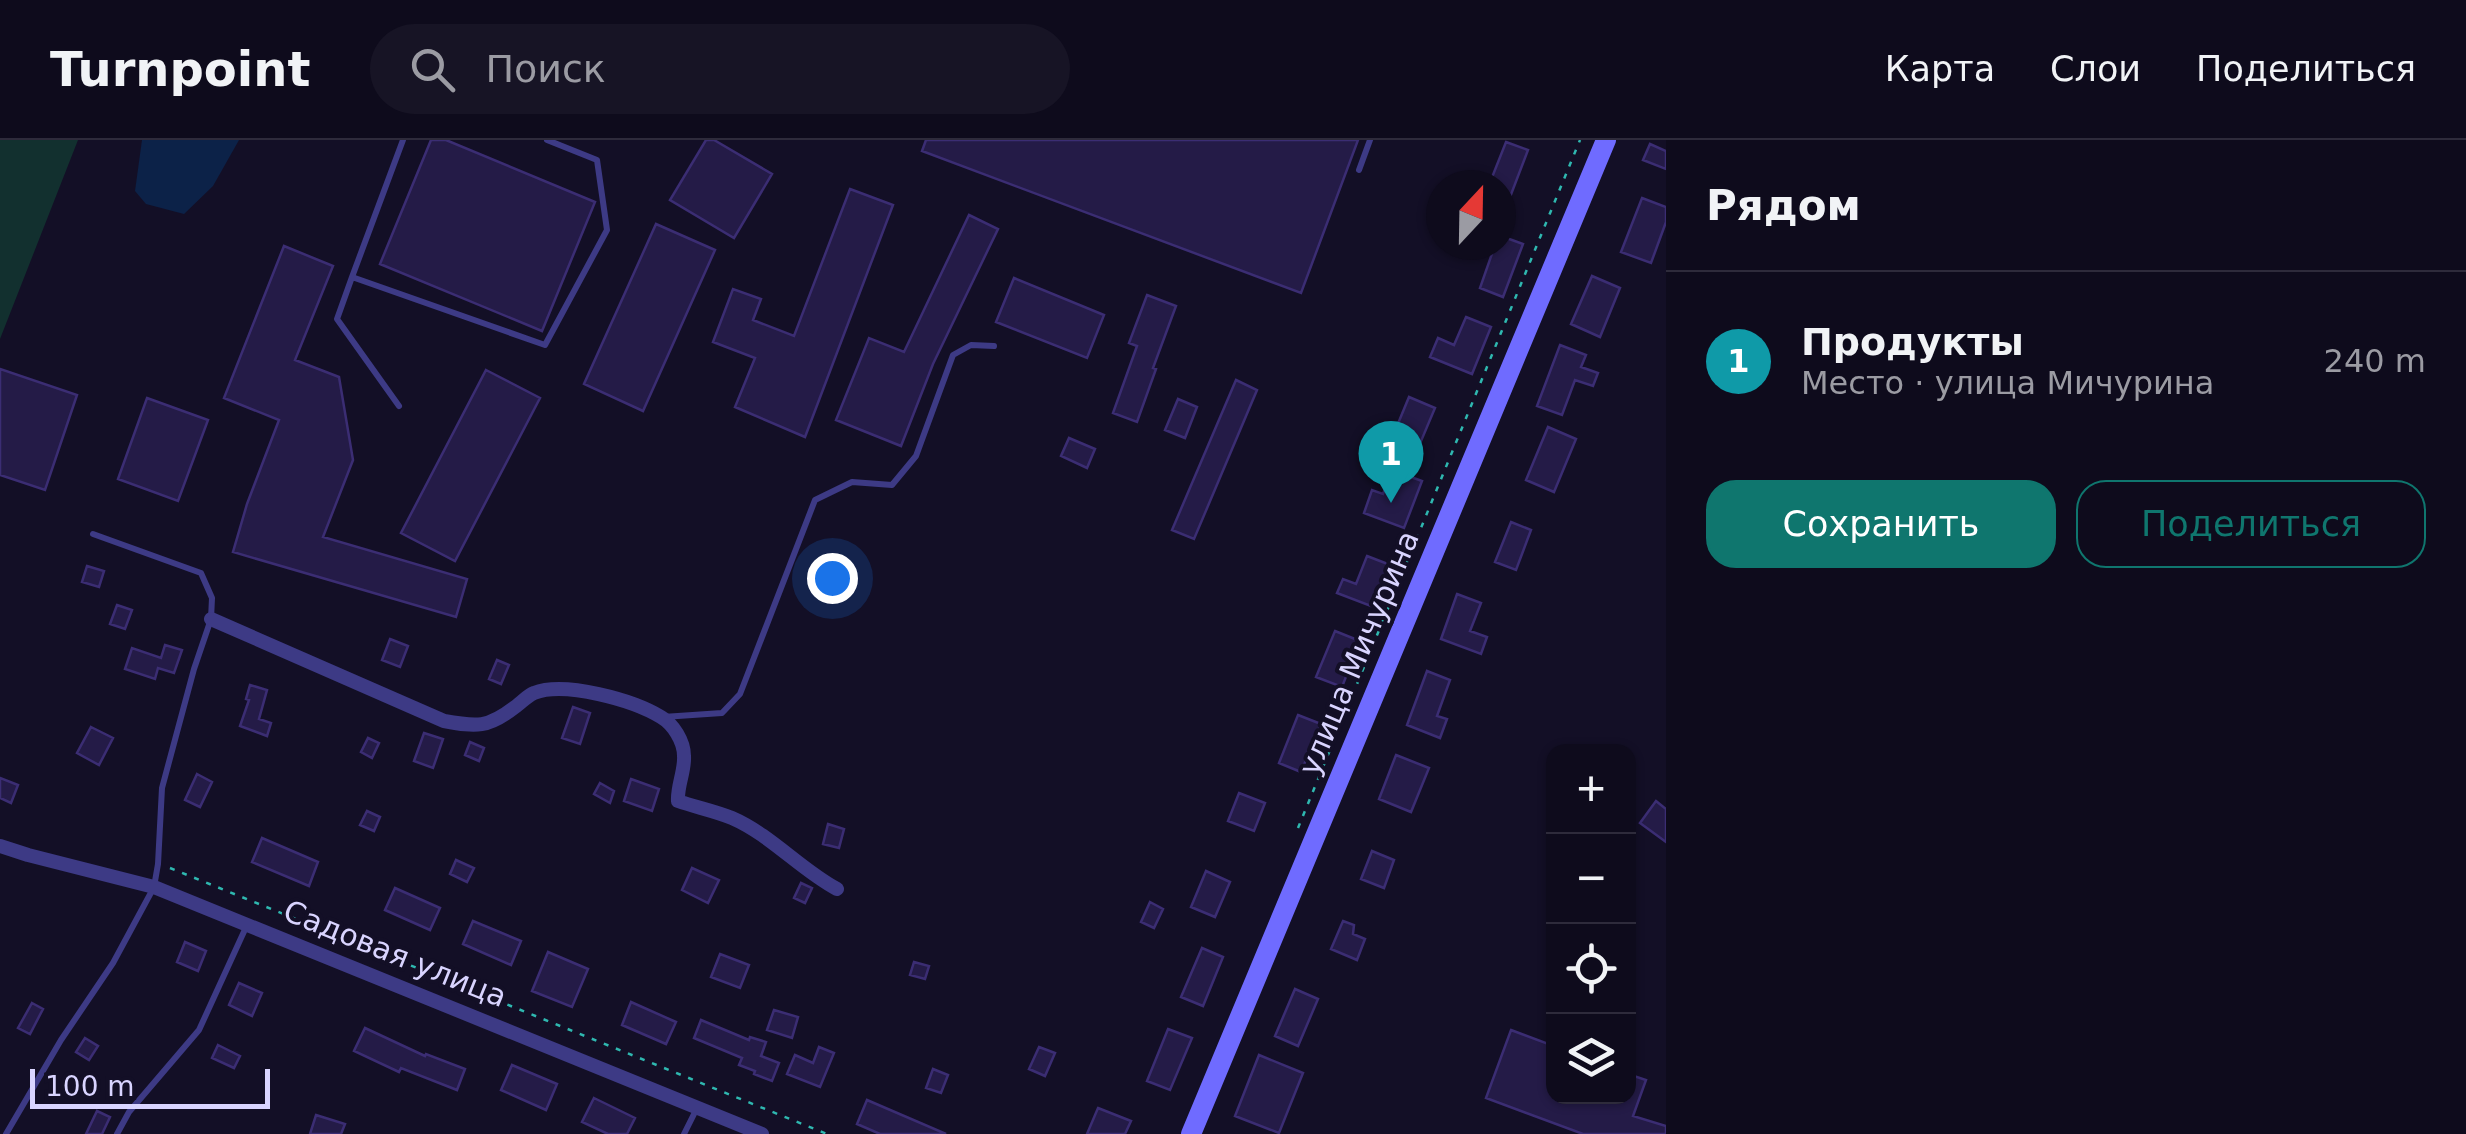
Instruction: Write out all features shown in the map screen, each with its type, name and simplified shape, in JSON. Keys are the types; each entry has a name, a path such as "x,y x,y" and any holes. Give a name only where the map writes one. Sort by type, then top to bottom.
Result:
{"street":[{"name":"улица Мичурина","path":"1191,1134 1606,140"},
{"path":"211,619 444,721 468,726 496,722 534,693 574,688 620,700 662,717 679,738 684,755 678,802 732,818 837,889"},
{"name":"Садовая улица","path":"0,846 154,887 762,1134"}],"lane":[{"path":"399,406 337,320 403,140"},
{"path":"352,277 545,344 607,230 597,160 547,140"},
{"path":"1359,170 1370,140"},
{"path":"662,717 722,713 740,694 815,500 852,482 892,485 916,456 953,355 971,344 994,346"},
{"path":"6,1134 61,1040 113,963 154,887 162,788 211,619 212,598 201,573 94,534"},
{"path":"118,1134 128,1112 199,1030 248,924"},
{"path":"684,1134 697,1109"}],"path":[{"path":"1293,840 1580,140"},
{"path":"158,864 827,1134"}],"green space":[{"path":"0,140 78,140 0,339"}],"water":[{"path":"142,140 239,140 213,186 184,214 146,204 135,191"}],"building":[{"path":"431,140 446,140 595,202 542,331 380,264"},
{"path":"706,140 714,140 772,174 734,238 670,200"},
{"path":"926,140 1358,140 1301,293 922,151"},
{"path":"1506,142 1528,150 1516,181 1516,170 1495,170"},
{"path":"1650,144 1666,151 1666,169 1643,160"},
{"path":"850,189 893,205 805,437 735,407 755,358 713,342 733,289 761,299 753,320 794,336"},
{"path":"1642,198 1666,207 1666,222 1651,263 1621,252"},
{"path":"969,215 998,229 933,364 901,446 836,420 869,338 904,352"},
{"path":"656,224 715,250 643,411 584,384"},
{"path":"1516,241 1523,244 1503,297 1480,288 1490,260 1516,260"},
{"path":"284,246 333,266 295,360 339,377 353,460 323,537 467,579 456,617 233,552 279,420 224,398"},
{"path":"1592,276 1620,288 1600,337 1571,324"},
{"path":"1014,278 1104,315 1087,358 996,322"},
{"path":"1147,295 1176,306 1137,422 1113,413 1137,346 1129,343"},
{"path":"1466,317 1491,327 1472,374 1430,357 1438,338 1454,345"},
{"path":"1560,345 1586,355 1581,367 1598,373 1593,386 1575,380 1562,415 1537,406"},
{"path":"0,369 77,395 45,490 0,475"},
{"path":"486,370 540,398 455,561 401,533"},
{"path":"1236,380 1257,390 1194,539 1172,530"},
{"path":"1409,397 1435,408 1416,453 1390,443"},
{"path":"147,398 208,420 178,501 118,479"},
{"path":"1178,399 1197,407 1185,438 1165,430"},
{"path":"1548,427 1576,439 1554,492 1526,480"},
{"path":"1069,438 1095,449 1087,468 1061,456"},
{"path":"1392,470 1422,481 1404,528 1364,513 1372,490 1383,494"},
{"path":"1511,522 1531,530 1516,570 1495,562"},
{"path":"1367,556 1393,566 1376,608 1337,593 1343,579 1356,584"},
{"path":"87,566 104,571 99,587 82,582"},
{"path":"1457,594 1481,603 1470,631 1487,637 1481,654 1441,639"},
{"path":"117,605 132,610 125,629 110,624"},
{"path":"1335,631 1360,641 1342,687 1316,677"},
{"path":"390,639 408,646 400,667 382,660"},
{"path":"165,645 182,650 174,673 158,668 155,679 125,669 132,648 161,658"},
{"path":"497,660 509,665 501,684 489,679"},
{"path":"1427,671 1450,680 1437,716 1447,719 1440,738 1407,725"},
{"path":"250,685 267,690 259,719 271,723 267,736 240,726"},
{"path":"573,707 590,713 580,744 562,738"},
{"path":"1298,715 1321,724 1301,772 1279,763"},
{"path":"91,727 113,738 99,765 77,753"},
{"path":"424,733 443,739 433,768 414,761"},
{"path":"368,738 379,743 372,758 361,752"},
{"path":"470,742 484,748 479,761 465,755"},
{"path":"1396,755 1429,768 1411,812 1379,799"},
{"path":"197,774 212,782 200,807 185,800"},
{"path":"0,778 18,785 11,803 0,798"},
{"path":"631,779 659,789 652,811 624,801"},
{"path":"600,783 614,791 610,803 594,794"},
{"path":"1239,793 1265,803 1254,831 1228,821"},
{"path":"1656,801 1666,809 1666,842 1640,823"},
{"path":"367,811 380,817 374,831 360,825"},
{"path":"828,824 844,829 839,848 823,844"},
{"path":"262,838 318,862 309,886 252,862"},
{"path":"1372,851 1394,860 1384,888 1361,879"},
{"path":"456,860 474,868 467,882 450,874"},
{"path":"692,868 719,880 708,903 682,890"},
{"path":"1206,871 1230,882 1215,917 1191,907"},
{"path":"801,883 812,888 805,903 794,898"},
{"path":"395,888 440,908 430,930 385,910"},
{"path":"1150,902 1163,909 1154,928 1141,922"},
{"path":"473,921 521,941 511,965 463,944"},
{"path":"1343,921 1354,925 1353,934 1365,939 1357,960 1331,949"},
{"path":"185,942 206,951 198,971 177,962"},
{"path":"1202,948 1223,957 1203,1006 1181,997"},
{"path":"548,952 588,969 572,1007 532,991"},
{"path":"720,954 749,965 740,988 711,977"},
{"path":"914,962 929,966 925,979 910,975"},
{"path":"239,983 262,993 252,1016 229,1005"},
{"path":"1295,989 1318,999 1298,1046 1275,1036"},
{"path":"631,1002 676,1022 666,1044 622,1025"},
{"path":"32,1003 43,1009 30,1034 18,1028"},
{"path":"774,1010 798,1017 792,1038 767,1030"},
{"path":"701,1020 749,1040 750,1037 766,1042 761,1056 779,1063 772,1081 739,1065 742,1058 694,1038"},
{"path":"365,1028 425,1056 465,1069 457,1090 401,1068 399,1072 354,1051"},
{"path":"1168,1029 1192,1038 1170,1090 1147,1081"},
{"path":"1511,1030 1546,1043 1546,1104 1636,1104 1636,1077 1646,1080 1633,1116 1666,1126 1666,1134 1583,1134 1486,1098"},
{"path":"85,1038 98,1046 89,1060 76,1052"},
{"path":"218,1045 240,1056 234,1068 212,1058"},
{"path":"819,1047 834,1053 820,1087 787,1074 795,1055 813,1063"},
{"path":"1039,1047 1055,1053 1045,1076 1029,1069"},
{"path":"1259,1055 1303,1073 1279,1133 1235,1116"},
{"path":"512,1065 557,1084 546,1110 501,1090"},
{"path":"933,1069 948,1075 941,1093 926,1088"},
{"path":"594,1098 635,1118 627,1134 608,1134 582,1122"},
{"path":"867,1100 946,1134 880,1134 857,1124"},
{"path":"1098,1108 1131,1121 1125,1134 1087,1134"},
{"path":"97,1111 110,1117 102,1134 86,1134"},
{"path":"316,1115 345,1124 341,1134 310,1134"}],"place":[{"name":"Продукты","path":"1391,503"}]}
